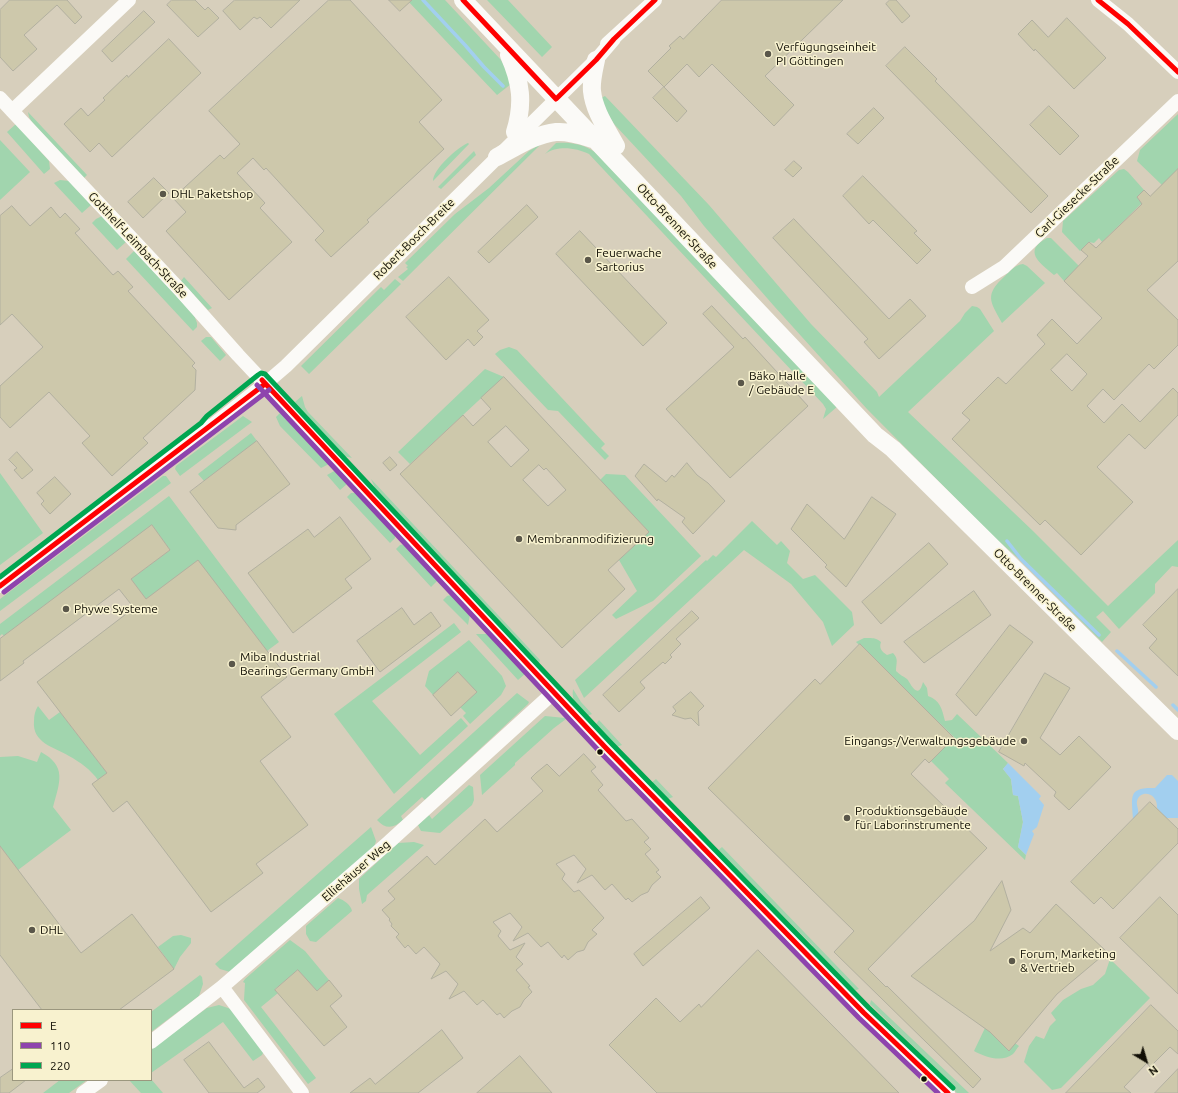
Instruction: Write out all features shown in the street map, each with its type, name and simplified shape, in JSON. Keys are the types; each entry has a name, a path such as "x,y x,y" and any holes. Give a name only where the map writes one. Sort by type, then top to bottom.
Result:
{"main road":[{"name":"Otto-Brenner-Straße","path":"463,0 505,45 616,146 698,232 880,430 893,449"},
{"name":"Otto-Brenner-Straße","path":"477,0 558,93 596,140 875,434 893,449 1178,731"},
{"path":"505,45 516,71 520,90 520,111 515,132"},
{"path":"596,60 592,90 594,100 597,110 616,146"},
{"path":"497,158 532,139 556,132 576,134 596,140"}],"street":[{"path":"12,111 129,0"},
{"name":"Robert-Bosch-Breite","path":"0,586 206,428 211,421 286,366 497,158 591,57 614,39 655,0"},
{"path":"1098,0 1128,24 1178,72"},
{"name":"Robert-Bosch-Breite","path":"263,382 515,132 596,60 614,39"},
{"name":"Gotthelf-Leimbach-Straße","path":"0,98 181,291 263,382 605,747 864,1013 948,1093"},
{"name":"Carl-Giesecke-Straße","path":"972,287 1004,267 1178,101"},
{"name":"Elliehäuser Weg","path":"152,1041 222,988 389,842 554,692"},
{"path":"222,988 302,1093"},
{"path":"83,1093 99,1081"}],"shaded area":[{"path":"0,0 1178,0 1178,1093 0,1093"}],"green space":[{"path":"407,0 445,0 501,60 507,71 511,84 497,95"},
{"path":"487,0 508,0 552,47 542,57"},
{"path":"605,96 709,205 811,324 877,392 879,397 960,321 972,306 980,309 994,331 908,412 1033,531 1108,606 1178,540 1178,567 1172,566 1155,584 1155,593 1119,629 1103,611 1096,617 1111,632 1102,642 1018,558 996,539 867,409 704,226 681,196 614,124 601,98"},
{"path":"28,112 87,175 84,178 32,122"},
{"path":"1178,114 1178,169 1162,185 1137,161 1140,150"},
{"path":"16,124 49,161 50,169 44,174 7,132"},
{"path":"0,140 30,172 0,200"},
{"path":"468,143 469,144 433,181 434,176 441,165 458,149"},
{"path":"556,143 576,144 595,152 838,406 823,419 826,409 823,404 589,154 578,150 561,148 545,154"},
{"path":"541,144 403,281 398,277 408,269 406,267 408,266 405,263 455,214 489,188 529,151"},
{"path":"474,151 476,155 441,189 438,187"},
{"path":"1124,169 1144,190 1137,197 1142,203 1102,242 1099,238 1094,243 1089,242 1080,251 1062,232 1063,221 1119,170"},
{"path":"60,180 69,181 91,205 82,213 54,183"},
{"path":"102,216 126,242 117,250 92,223"},
{"path":"1047,238 1051,238 1079,266 1064,281 1057,273 1054,275 1036,257 1036,248"},
{"path":"134,251 194,315 197,327 193,331 126,259"},
{"path":"1023,264 1045,283 1002,323 992,303 992,293 998,283 1011,270 1018,265"},
{"path":"184,277 212,308 208,310 181,281"},
{"path":"395,279 401,284 309,374 301,366 381,287 384,290"},
{"path":"206,337 211,337 226,355 220,361 201,341"},
{"path":"509,347 517,350 605,444 601,448 609,456 605,460 558,411 548,410 495,354 500,350"},
{"path":"485,369 504,377 410,464 398,452"},
{"path":"302,396 308,412 352,458 344,456 298,407 295,402"},
{"path":"280,413 289,420 329,464 321,468 280,426 276,417"},
{"path":"243,416 252,422 180,476 175,469 176,466"},
{"path":"251,433 257,441 204,481 198,474"},
{"path":"336,470 347,484 340,490 327,475"},
{"path":"0,473 43,533 0,565"},
{"path":"606,474 625,475 701,556 653,601 616,619 612,615 637,591 619,560 649,532 600,480"},
{"path":"163,476 166,476 171,483 0,611 0,599"},
{"path":"371,479 540,660 539,664 375,488"},
{"path":"351,493 357,493 395,535 395,538 390,543 347,497"},
{"path":"169,496 279,642 267,651 146,599 131,579 170,550 152,525 4,636 2,634 0,636 0,624"},
{"path":"752,521 777,545 781,541 790,551 787,563 803,579 815,575 852,612 854,625 832,646 823,622 791,584 744,550 584,698 575,680 706,560 707,561 713,555 716,557"},
{"path":"405,544 438,580 431,587 396,549 400,545"},
{"path":"451,595 470,614 468,625 443,600 447,596"},
{"path":"454,623 461,632 372,701 420,755 461,718 468,726 394,794 334,714"},
{"path":"476,634 489,634 526,673 518,680"},
{"path":"864,638 877,639 881,642 880,648 883,652 887,655 893,653 895,655 897,659 896,671 907,679 914,689 917,691 919,690 923,682 927,688 928,696 935,700 940,706 945,721 952,720 957,714 1008,763 1003,769 1011,779 1013,795 1018,796 1023,822 1018,847 1026,855 1025,860 945,783 949,779 931,761 954,737 856,642"},
{"path":"469,640 502,676 506,686 501,695 470,724 463,716 466,713 460,707 476,692 458,672 433,695 425,686 429,671"},
{"path":"573,689 581,702 592,714 585,717 580,711 573,698"},
{"path":"517,693 529,702 528,704 425,800 422,797 401,816 403,820 396,825 387,827 377,820"},
{"path":"38,706 49,720 60,712 107,773 98,780 81,764 40,739 34,728 34,715"},
{"path":"545,716 566,719 515,763 515,765 482,795 480,775"},
{"path":"599,720 622,745 614,748 594,727"},
{"path":"41,752 55,763 58,769 58,790 53,807 71,830 18,870 0,846 0,757 18,756 37,762"},
{"path":"656,779 673,797 665,800 650,784"},
{"path":"469,785 473,787 474,800 472,805 440,833 421,831 418,825 429,815 432,819"},
{"path":"371,827 376,841 374,847 230,972 220,969 215,964"},
{"path":"414,842 424,845 367,895 366,901 362,904 359,879 398,843"},
{"path":"722,847 859,989 851,992 809,949 813,946 761,894 758,897 715,853"},
{"path":"338,898 347,903 352,911 316,942 310,941 306,934 306,926"},
{"path":"181,935 191,938 191,943 180,957 174,969 158,947 173,936"},
{"path":"290,940 305,951 329,980 317,991 298,970 275,989 278,993 261,1007 316,1078 308,1084 244,1000 245,983 243,982 245,979"},
{"path":"1110,959 1150,998 1061,1088 1052,1090 1024,1062 1029,1046 1036,1036 1044,1039 1050,1026 1056,1020 1051,1013 1063,1000 1081,989 1093,985 1105,974"},
{"path":"200,975 202,977 203,984 199,996 152,1031 152,1011"},
{"path":"871,1000 969,1093 957,1093 914,1053 917,1050 870,1004"},
{"path":"219,1005 231,1009 264,1051 262,1055 253,1061 223,1022 152,1072 152,1048 207,1008"},
{"path":"985,1028 1019,1046 1009,1057 999,1059 988,1057 974,1051"},
{"path":"152,1080 163,1093 141,1093 130,1081"},
{"path":"59,1081 86,1081 69,1093 43,1093"}],"water":[{"path":"1008,763 1041,796 1039,799 1044,805 1037,827 1032,831 1034,834 1026,855 1018,847 1023,822 1018,796 1013,795 1011,779 1003,769"},
{"path":"1167,775 1172,775 1178,781 1178,818 1166,818 1157,808 1155,798 1145,794 1139,797 1137,801 1138,814 1133,819 1132,799 1135,792 1140,789 1155,788"}],"building":[{"path":"10,0 67,0 82,17 75,24 57,5 24,35 37,49 13,71 0,57 0,10"},
{"path":"172,0 195,0 205,10 208,7 219,18 198,37 167,5"},
{"path":"235,0 300,0 271,28 260,17 257,19 254,17 240,30 223,11"},
{"path":"329,0 350,0 442,100 419,122 444,149 367,220 369,222 331,257 315,240 324,231 266,168 264,170 253,158 237,173 265,203 260,208 292,242 229,300 166,231 186,212 173,198 220,155 224,159 240,144 209,111"},
{"path":"389,0 412,0 400,11"},
{"path":"722,0 843,0 765,76 794,105 774,126 712,64 699,77 687,64 664,87 648,71 671,48 669,46 680,36 683,39"},
{"path":"890,0 896,0 910,16 902,23 886,4"},
{"path":"144,11 155,22 112,62 102,51"},
{"path":"1067,18 1106,58 1074,89 1035,49 1034,51 1018,34 1032,20 1048,37"},
{"path":"169,39 201,73 112,157 99,143 90,152 64,124 81,108 88,116 105,100 103,98 127,75 128,77"},
{"path":"905,47 937,79 935,81 1048,196 1031,213 886,66"},
{"path":"664,87 687,111 677,122 653,98"},
{"path":"1049,106 1079,136 1060,155 1030,125"},
{"path":"874,108 884,118 858,144 847,134"},
{"path":"794,161 802,168 793,177 785,170"},
{"path":"1178,169 1178,261 1147,290 1178,320 1178,345 1154,369 1149,364 1114,400 1103,389 1087,406 1104,423 1122,404 1140,422 1173,388 1178,393 1178,415 1145,449 1129,434 1097,467 1133,502 1081,555 1045,520 1040,525 952,439 970,420 962,413 998,377 1006,384 1045,344 1037,335 1052,319 1077,344 1102,318 1064,281 1088,256 1081,250 1089,242 1096,248 1142,204 1137,197 1144,190 1150,196","holes":["1067,354 1087,374 1072,391 1051,370"]},
{"path":"863,176 917,231 914,233 931,250 917,264 873,220 869,224 843,196"},
{"path":"154,178 169,193 143,218 128,202"},
{"path":"527,205 538,217 489,263 478,252"},
{"path":"12,206 30,226 51,207 60,218 65,213 80,229 75,233 113,275 118,271 133,287 128,291 195,363 192,366 196,370 195,390 143,438 148,443 112,476 82,443 90,436 49,392 10,428 0,417 0,386 43,347 12,314 0,325 0,216"},
{"path":"794,219 889,319 910,299 926,316 879,359 864,342 868,339 773,238"},
{"path":"580,231 667,323 643,346 556,254"},
{"path":"449,277 489,320 477,331 483,337 474,346 468,339 446,360 406,317"},
{"name":"Bäko Halle / Gebäude E","path":"712,306 743,339 745,337 808,406 730,478 666,409 734,347 703,314"},
{"name":"Membranmodifizierung","path":"504,377 649,532 608,570 625,589 562,648 400,474 463,415 473,426 491,409 481,398","holes":["506,426 529,450 511,467 488,442","539,465 544,470 546,468 566,490 548,506 523,480"]},
{"path":"257,441 290,484 236,525 236,530 218,528 190,492"},
{"path":"17,452 33,470 22,479 14,470 17,468 9,460"},
{"path":"390,457 397,465 390,471 383,463"},
{"path":"687,463 697,475 708,483 725,501 693,534 682,522 685,518 658,499 657,501 635,476 644,464 666,482 672,475 674,477"},
{"path":"55,477 71,494 50,514 41,504 44,501 37,493"},
{"path":"872,497 896,514 846,587 825,567 827,565 791,529 807,504 844,539"},
{"path":"340,517 371,559 345,579 352,588 293,633 248,573 308,529 314,537"},
{"path":"152,525 170,550 131,579 146,599 198,560 287,677 261,697 291,737 260,761 308,825 256,864 263,873 211,912 127,801 113,812 92,784 107,773 37,682 134,608 119,589 23,661 24,663 0,681 0,639"},
{"path":"929,543 948,564 881,624 862,602"},
{"path":"1178,589 1178,676 1149,648 1157,639 1143,625"},
{"path":"974,591 991,615 924,663 904,642"},
{"path":"402,608 414,625 431,612 441,626 380,672 357,641"},
{"path":"692,611 699,618 676,639 681,644 670,655 672,657 665,664 663,662 640,682 645,688 619,712 603,695"},
{"path":"1010,625 1033,642 976,716 956,695"},
{"name":"Produktionsgebäude für Laborinstrumente","path":"860,644 954,738 929,763 925,759 911,774 987,848 868,969 981,1079 973,1088 834,952 854,931 708,788 815,679 820,684"},
{"path":"458,672 477,692 451,716 433,695"},
{"name":"Eingangs-/Verwaltungsgebäude","path":"1045,673 1070,688 1040,738 1060,755 1079,736 1111,767 1069,810 1054,796 1056,792 1025,763 1024,766 999,752"},
{"path":"691,692 704,706 698,712 699,726 691,718 685,719 672,715 676,711 673,707"},
{"path":"584,754 596,767 591,771 603,785 598,790 626,821 632,819 649,838 644,842 651,849 645,854 659,870 656,872 661,877 652,885 648,892 632,902 628,898 626,900 612,884 605,890 592,875 577,883 586,869 574,855 556,864 565,874 562,879 574,892 579,890 604,918 592,930 597,934 588,942 584,950 577,952 568,960 564,955 562,958 548,942 541,947 528,933 513,941 522,927 510,913 493,922 501,931 498,936 510,950 525,943 516,957 523,964 516,970 530,986 528,987 532,992 524,1000 520,1007 512,1011 504,1018 500,1013 497,1015 483,1000 477,1005 464,991 449,999 458,984 446,971 431,979 440,964 424,947 416,954 408,945 405,948 396,937 399,934 391,926 392,924 389,920 390,919 382,910 395,899 388,891 427,856 435,865 485,819 497,832 543,791 531,778 536,773 547,764 559,776"},
{"path":"1150,802 1178,829 1178,843 1113,909 1101,897 1094,904 1071,882"},
{"name":"DHL","path":"0,846 81,953 132,914 174,969 120,1009 41,1009 0,955"},
{"name":"Forum, Marketing & Vertrieb","path":"1002,881 1011,910 990,951 1023,928 1030,933 1056,904 1107,952 1057,994 1009,1051 990,1032 911,976 974,921"},
{"path":"701,897 710,908 643,966 634,954"},
{"path":"1160,897 1178,915 1178,994 1120,938"},
{"path":"758,950 899,1093 657,1093 609,1045 656,998 680,1022 699,1004 701,1007"},
{"path":"298,970 317,991 329,980 342,996 330,1006 347,1027 324,1046 275,990"},
{"path":"1151,1005 1178,1031 1178,1054 1170,1047 1150,1067 1147,1063 1124,1087 1131,1093 1066,1093"},
{"path":"442,1030 463,1058 418,1093 350,1093 370,1078 375,1084"},
{"path":"209,1042 244,1088 258,1078 265,1087 257,1093 209,1093 184,1060"},
{"path":"520,1056 552,1093 477,1093"},
{"path":"1178,1069 1178,1093 1155,1093"},
{"path":"12,1070 12,1081 25,1081 9,1093 0,1093 0,1078"}],"waterway":[{"path":"423,0 503,86"},
{"path":"1007,541 1021,559 1099,635"},
{"path":"1117,651 1156,687"},
{"path":"1173,705 1178,710"}],"transit line":[{"name":"E","path":"463,0 556,99 596,60 614,39 655,0"},
{"name":"E","path":"1098,0 1128,24 1178,72"},
{"name":"220","path":"0,577 201,423 207,416 258,375 261,373 265,374 610,742 869,1008 953,1088"},
{"name":"E","path":"262,380 605,747 864,1013 948,1093"},
{"name":"E","path":"0,586 265,384"},
{"name":"110","path":"257,385 600,752 859,1018 938,1093"},
{"name":"110","path":"4,592 269,390"}],"place":[{"name":"Verfügungseinheit PI Göttingen","path":"768,54"},
{"name":"DHL Paketshop","path":"163,194"},
{"name":"Feuerwache Sartorius","path":"588,260"},
{"name":"Bäko Halle / Gebäude E","path":"741,383"},
{"name":"Membranmodifizierung","path":"519,539"},
{"name":"Phywe Systeme","path":"66,609"},
{"name":"Miba Industrial Bearings Germany GmbH","path":"232,664"},
{"name":"Eingangs-/Verwaltungsgebäude","path":"1024,741"},
{"name":"Produktionsgebäude für Laborinstrumente","path":"847,818"},
{"name":"DHL","path":"32,930"},
{"name":"Forum, Marketing & Vertrieb","path":"1012,961"}]}
